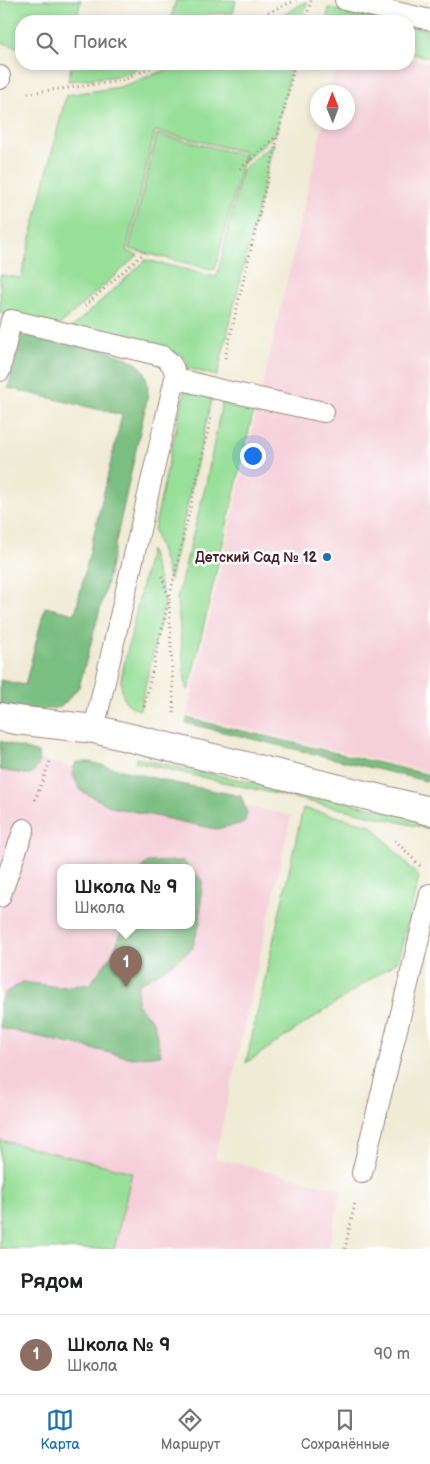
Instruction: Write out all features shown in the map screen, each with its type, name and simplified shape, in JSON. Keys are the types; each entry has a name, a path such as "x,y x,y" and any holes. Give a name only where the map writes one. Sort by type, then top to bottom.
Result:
{"street":[{"path":"0,717 94,729 430,811"}],"lane":[{"path":"345,0 409,15"},
{"path":"415,16 430,20"},
{"path":"0,371 6,319 162,356 173,365 175,378 94,729"},
{"path":"175,378 324,412"},
{"path":"0,897 24,829"},
{"path":"362,1173 430,894"}],"path":[{"path":"263,15 296,0"},
{"path":"307,15 311,0"},
{"path":"20,95 122,81 145,70"},
{"path":"240,169 278,136"},
{"path":"57,331 145,252"},
{"path":"169,598 174,715"},
{"path":"24,829 53,753"},
{"path":"390,835 423,870"},
{"path":"345,1249 362,1173"}],"shaded area":[{"name":"Детский Сад № 12","path":"415,59 430,63 430,772 187,715 321,130 355,130 355,85 332,85 336,70 415,70"},
{"path":"0,751 291,816 215,1158 342,1190 328,1249 0,1249"}],"green space":[{"path":"0,0 81,0 77,15 15,15 15,46 0,42"},
{"path":"176,0 236,0 233,13 172,15"},
{"path":"307,1 304,15 283,15"},
{"path":"329,8 361,15 327,15"},
{"path":"415,27 430,31 430,58 415,54"},
{"path":"71,70 134,70 121,76 68,81"},
{"path":"166,70 291,70 276,133 243,163 245,152 155,131 126,251 138,255 58,326 0,313 0,275 21,278 66,95 120,87"},
{"path":"157,134 244,155 215,270 129,249"},
{"path":"274,142 217,376 187,368 187,362 177,353 71,328 146,260 217,277 242,170"},
{"path":"22,331 102,349 131,360 140,366 144,372 148,391 105,591 79,687 61,707 29,712 0,708 0,680 25,685 45,607 75,614 122,415 8,388"},
{"path":"185,387 213,393 170,580 154,530"},
{"path":"223,397 255,404 189,689 186,689 177,598 206,484"},
{"path":"150,550 165,601 140,710 134,708 124,699 121,679"},
{"path":"187,718 430,775 430,782 186,723"},
{"path":"0,741 38,753 39,765 30,775 0,770"},
{"path":"136,758 430,820 430,829 135,762"},
{"path":"76,762 89,762 174,783 241,796 247,813 244,823 216,829 112,807 81,791 72,773"},
{"path":"303,808 371,825 419,877 398,961 246,1063"},
{"path":"183,861 186,864 146,864 148,862"},
{"path":"195,873 202,880 200,922 192,949 165,969 138,984 137,1004 154,1023 161,1055 133,1058 0,1028 0,1002 6,992 23,982 59,987 90,984 113,953 123,929 195,929"},
{"path":"0,1140 132,1172 114,1249 0,1249"}],"place":[{"name":"Детский Сад № 12","path":"327,557"},
{"name":"Школа № 9","path":"126,987"}]}
